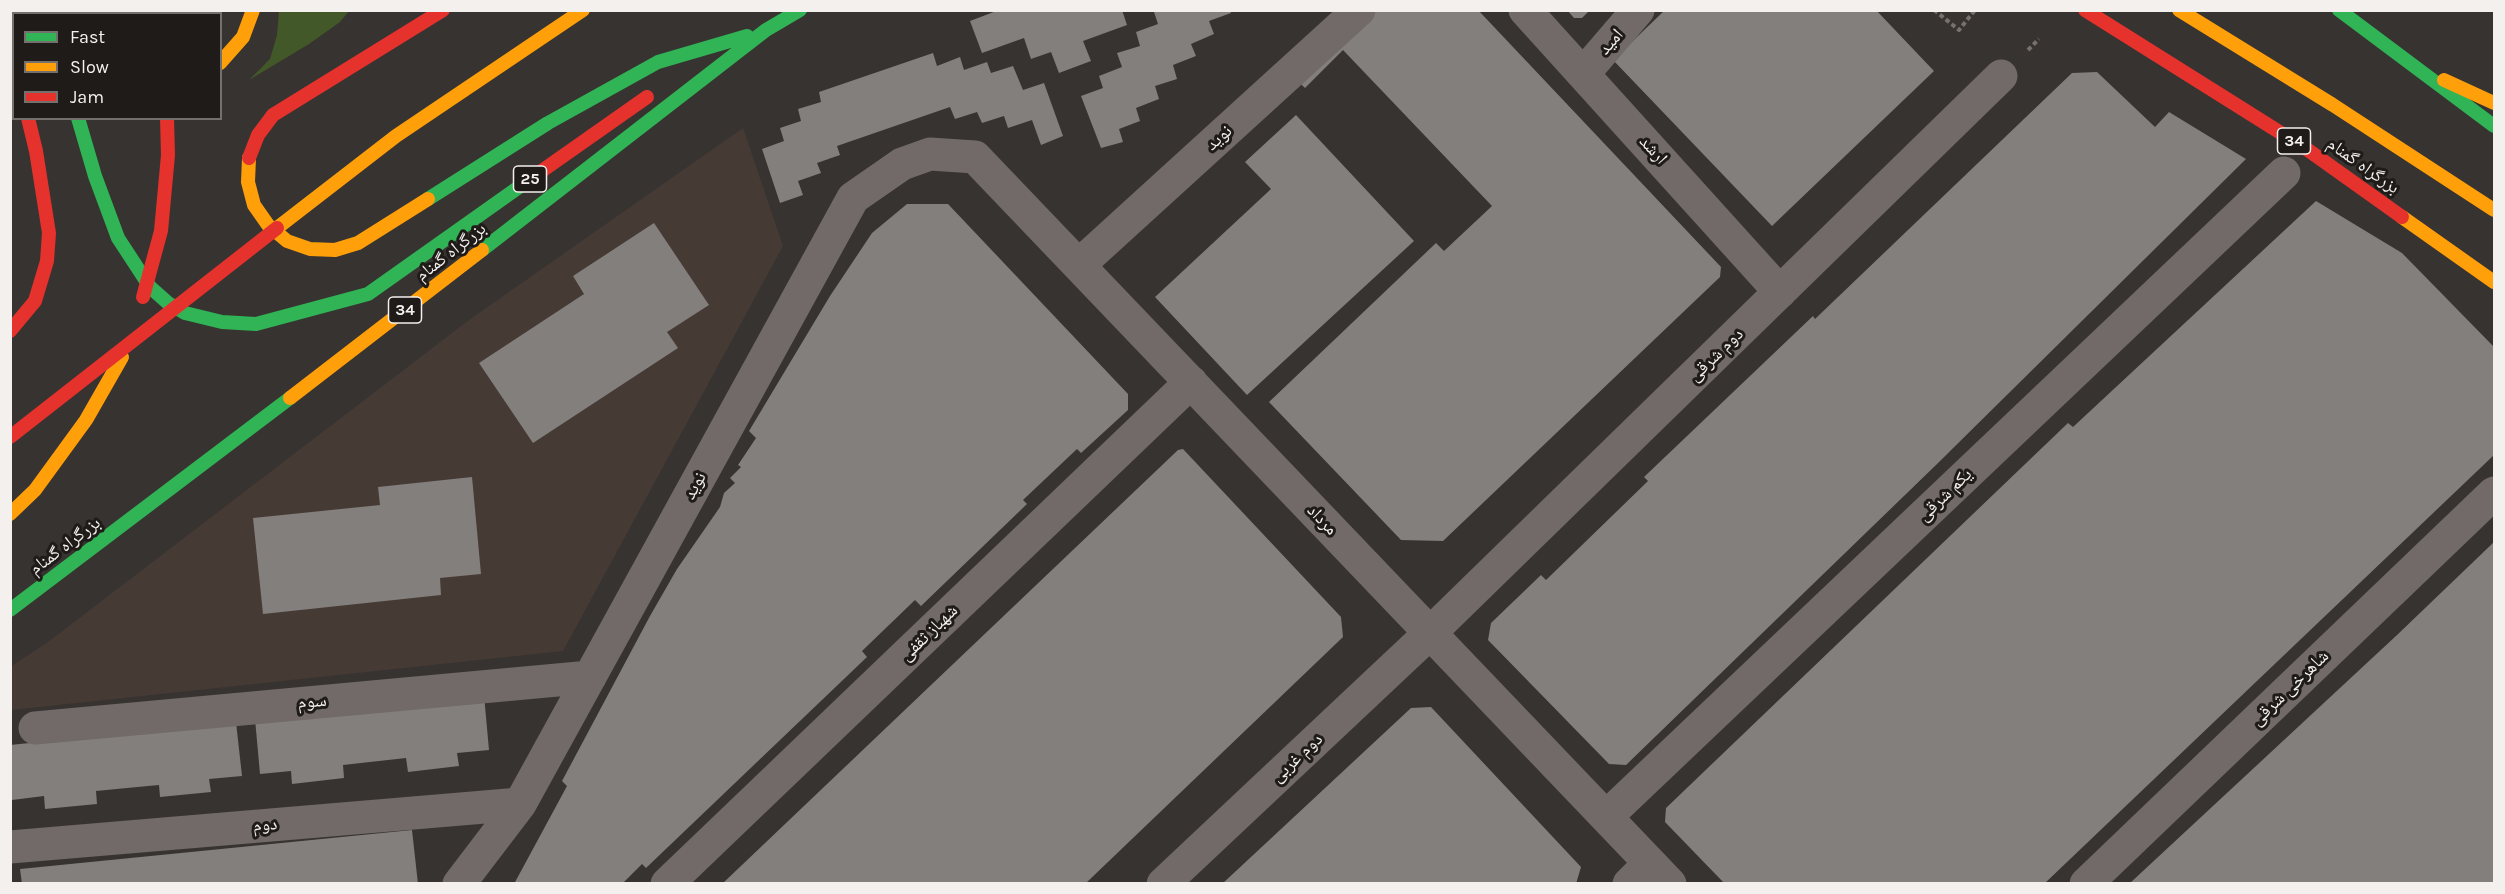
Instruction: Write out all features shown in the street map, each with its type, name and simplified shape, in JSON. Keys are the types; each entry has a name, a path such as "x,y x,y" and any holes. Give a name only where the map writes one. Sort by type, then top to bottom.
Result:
{"main road":[{"path":"222,61 243,37 253,10"},
{"path":"443,10 273,115 258,135 249,157 248,182 254,205 268,225 287,241 310,249 335,250 358,243 548,123 658,62 766,30"},
{"path":"10,437 396,136 583,10"},
{"name":"بزرگراه گمنام","path":"10,610 382,328 766,30 800,10"},
{"name":"بزرگراه گمنام","path":"2085,10 2308,150 2494,282"},
{"path":"2179,10 2333,105 2494,210"},
{"path":"2342,12 2494,126"},
{"path":"683,77 766,30"},
{"path":"2421,70 2494,103"},
{"name":"25","path":"79,120 95,176 118,238 150,287 168,303 185,313 203,319 256,324 368,294 641,100 662,88"},
{"path":"10,332 35,301 47,261 49,233 28,120"},
{"path":"10,514 35,490 86,420 119,366 136,319 161,231 168,155 167,120"}],"street":[{"name":"نوید","path":"1079,265 1359,10"},
{"name":"ارشد","path":"1525,10 1780,292"},
{"name":"امید","path":"1584,73 1638,10"},
{"name":"دوم شرقی","path":"1430,633 2001,76"},
{"name":"نوید","path":"459,884 520,804 853,198 902,164 930,154 975,157"},
{"name":"مرداد","path":"975,157 1606,817 1650,877"},
{"name":"یکم شرقی","path":"1606,817 2284,173"},
{"name":"شهباز ثقفی","path":"667,884 1191,382"},
{"name":"شاهرخی شرقی","path":"2086,884 2494,494"},
{"name":"دوم غربی","path":"1163,884 1430,633"},
{"name":"سوم","path":"35,728 590,677"},
{"name":"دوم","path":"10,847 520,804"}],"path":[{"path":"1934,10 1959,30 1975,10"}],"shaded area":[{"path":"743,128 783,246 563,651 11,710 10,667 48,642 469,320"}],"green space":[{"path":"279,11 349,11 340,22 309,44 249,80 270,59 277,35"}],"building":[{"path":"999,10 1122,10 1127,25 1083,41 1091,61 1059,73 1051,52 1031,59 1024,38 982,53 970,21"},
{"path":"1157,10 1230,10 1231,13 1209,21 1214,34 1191,44 1196,56 1173,65 1177,79 1155,86 1159,99 1136,108 1140,121 1119,129 1123,142 1101,148 1081,96 1103,88 1099,76 1122,67 1117,53 1140,46 1136,32 1158,24 1154,12"},
{"path":"1343,10 1478,10 1721,267 1720,277 1443,541 1401,540 1269,402 1436,243 1444,251 1492,206 1343,50 1305,88 1285,69"},
{"path":"1567,10 1590,10 1582,18 1574,18"},
{"path":"1665,10 1876,10 1934,71 1772,226 1613,60"},
{"path":"933,53 937,66 960,57 964,70 987,62 991,73 1013,66 1023,90 1044,83 1063,136 1041,145 1032,120 1008,128 1004,116 982,123 977,112 955,119 950,107 837,146 840,155 817,163 821,173 798,181 803,195 780,203 762,149 784,141 780,128 801,121 798,109 821,102 819,92"},
{"path":"2097,72 2155,127 2169,112 2246,159 1936,465 1626,765 1609,764 1488,640 1491,623 1541,575 1546,580 1648,481 1644,477 1813,316 1815,319 2072,73"},
{"path":"1296,115 1414,241 1247,395 1155,297 1271,189 1245,162"},
{"path":"2316,201 2402,253 2494,347 2494,455 2044,884 1725,884 1665,822 1666,808 2068,423 2073,427"},
{"path":"907,204 948,204 1128,394 1128,410 1081,453 1077,449 1023,500 1027,504 921,606 915,600 862,651 867,657 646,868 642,864 622,884 514,884 567,786 562,781 650,616 677,569 720,507 724,493 735,483 730,478 741,467 738,465 756,438 749,431 830,296 872,233"},
{"path":"654,223 709,305 667,332 678,348 533,443 479,363 584,294 573,276"},
{"path":"1183,449 1341,617 1343,637 1085,884 722,884 1178,450"},
{"path":"472,477 481,574 440,578 441,595 263,614 253,518 380,505 378,487"},
{"path":"2494,542 2494,884 2129,884 2397,635"},
{"path":"484,695 489,750 457,753 459,766 408,772 406,758 343,765 344,778 292,784 291,771 260,774 255,719"},
{"path":"1431,707 1581,867 1576,884 1222,884 1411,708"},
{"path":"236,722 242,776 209,779 211,792 160,797 159,785 96,791 97,804 45,809 44,796 12,800 10,745"},
{"path":"412,830 418,884 22,884 20,869"}],"traffic: fast":[{"path":"482,250 766,30 800,10"},
{"path":"2339,10 2494,126"},
{"path":"428,199 548,123 658,62 747,36"},
{"path":"79,120 95,176 118,238 150,287 168,303 185,313 222,322 256,324 368,294 536,175"},
{"path":"10,610 290,398"}],"traffic: slow":[{"path":"222,61 243,37 253,10"},
{"path":"277,228 396,136 583,10"},
{"path":"2179,10 2333,105 2494,210"},
{"path":"10,46 12,52"},
{"path":"2444,80 2494,103"},
{"path":"249,158 248,182 254,205 268,225 287,241 310,249 335,250 358,243 428,199"},
{"path":"2402,217 2494,282"},
{"path":"290,398 482,250"},
{"path":"10,514 35,490 86,420 122,357"}],"traffic: jam":[{"path":"249,158 258,135 273,115 443,10"},
{"path":"2085,10 2308,150 2402,217"},
{"path":"536,175 647,97"},
{"path":"10,331 35,301 47,261 49,233 36,151 28,120"},
{"path":"143,297 161,231 168,155 167,120"},
{"path":"10,437 277,228"}]}
